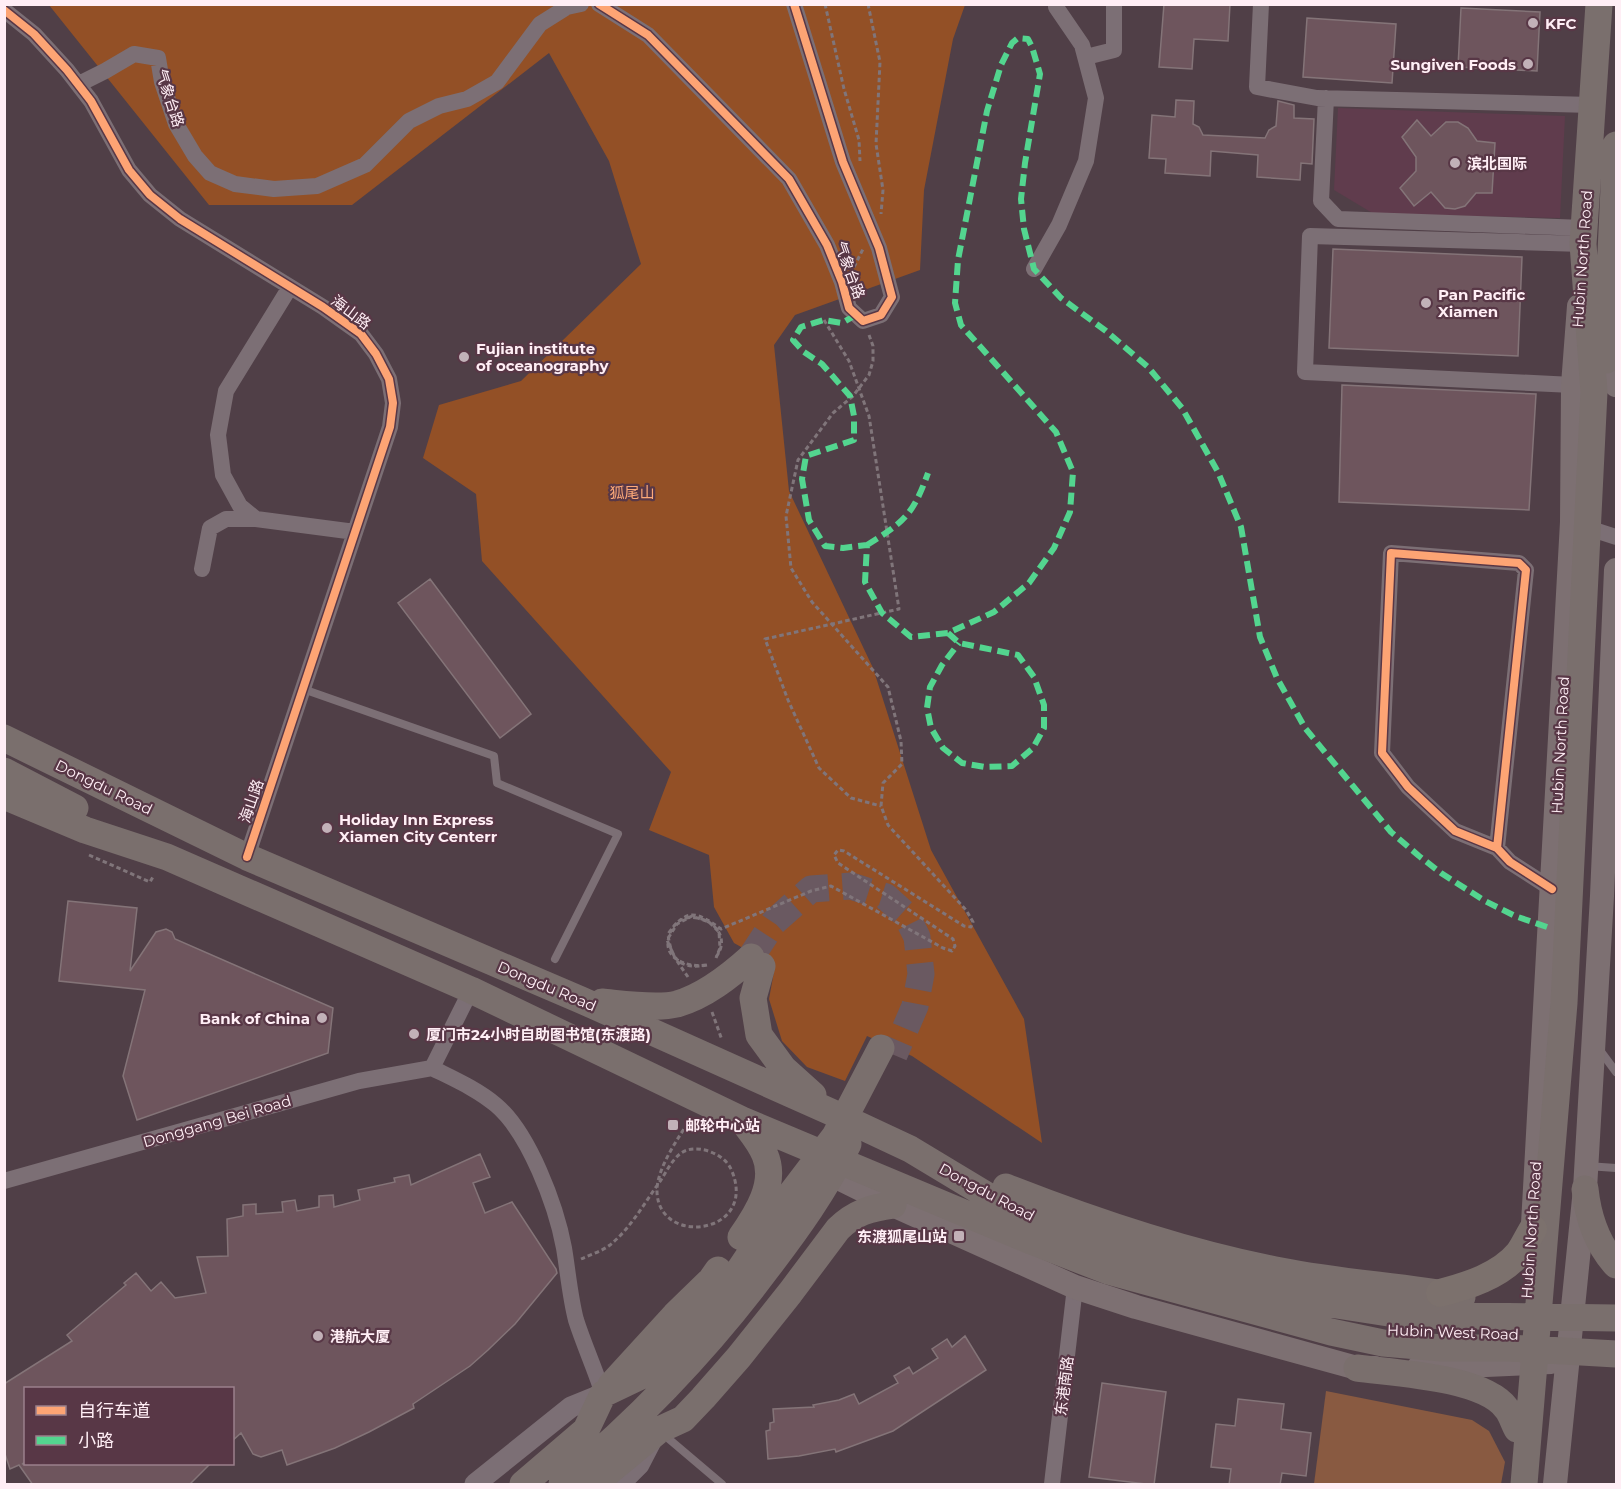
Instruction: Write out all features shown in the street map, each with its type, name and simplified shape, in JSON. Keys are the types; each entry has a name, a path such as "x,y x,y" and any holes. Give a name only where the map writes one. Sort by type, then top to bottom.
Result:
{"highway":[{"path":"1440,1293 1471,1284 1509,1262 1519,1253 1533,1229"}],"main road":[{"name":"Hubin North Road","path":"1597,389 1584,236 1598,7"},
{"name":"Hubin North Road","path":"1510,1485 1533,1229 1572,522 1597,389 1612,239 1617,145"},
{"path":"1524,1485 1564,1003 1597,389"},
{"path":"1541,1485 1561,1192 1597,389"},
{"path":"1555,1485 1586,1177 1594,1043 1607,962 1617,570"},
{"name":"Dongdu Road","path":"4,738 247,858 581,1000 833,1124 910,1149 988,1196 1085,1242 1187,1284"},
{"path":"4,771 167,857"},
{"name":"Dongdu Road","path":"4,796 86,830 167,857 471,990 742,1120 1031,1241 1108,1271 1187,1284"},
{"path":"581,1000 638,1006 676,1004 720,983 757,961 753,998 759,1035 783,1068 833,1124"},
{"path":"1545,1001 1559,980 1580,968 1607,962"},
{"path":"562,1485 630,1425 706,1345 749,1294 807,1217 829,1182 870,1085 887,1052"},
{"path":"603,1394 649,1372 694,1326 734,1278 833,1124 870,1085"},
{"path":"594,1485 659,1430 726,1352 765,1300 806,1239 845,1167 870,1085"},
{"path":"742,1120 805,1161 893,1205 1075,1287 1136,1307 1357,1368 1448,1380 1485,1391 1506,1407 1516,1429"},
{"path":"523,1485 586,1430 603,1394 675,1315 711,1280 748,1227 766,1194 768,1167 760,1146 742,1120"},
{"path":"546,1485 650,1391 763,1261 797,1208 833,1124"},
{"path":"910,1149 1122,1230 1280,1271 1346,1283 1440,1293 1475,1300 1526,1305 1617,1306"},
{"path":"805,1161 1031,1241"},
{"path":"1586,1177 1587,1212 1603,1248 1617,1265"},
{"path":"659,1430 683,1419 703,1398 739,1357 848,1219 861,1211 893,1205"},
{"path":"748,1227 757,1219 766,1217 777,1219 795,1228 798,1236 794,1244"},
{"path":"659,1430 674,1397 732,1327 794,1244 805,1233 819,1226 848,1219"},
{"path":"1187,1284 1331,1332 1383,1343 1442,1348 1509,1348 1617,1353"},
{"name":"Hubin West Road","path":"1187,1284 1401,1315 1617,1318"},
{"name":"Hubin West Road","path":"1187,1284 1398,1334 1617,1336"},
{"path":"1357,1368 1441,1368 1617,1359"}],"street":[{"name":"气象台路","path":"78,84 105,72 134,54 158,58 162,82 176,124 195,156 210,173 236,184 274,189 317,186 365,165 409,122 439,106 467,99 497,82 540,24 567,7 581,4"},
{"name":"气象台路","path":"598,4 648,35 789,178 827,245 842,282 849,308 863,321 881,315 891,297 879,248 843,162 794,4"},
{"path":"1034,269 1059,225 1086,161 1096,98 1082,45 1056,4"},
{"path":"1086,57 1114,50 1114,4"},
{"path":"1261,4 1257,87 1326,98 1592,105"},
{"name":"海山路","path":"4,10 34,34 92,101 129,170 150,195 180,219 361,334 376,354 389,379 393,403 390,427 247,858"},
{"path":"1326,98 1321,201 1338,219 1584,236"},
{"path":"1584,236 1310,236 1305,372 1597,389"},
{"path":"256,519 240,506 223,475 218,435 226,391 290,287"},
{"path":"202,569 210,528 226,519 256,519 356,532"},
{"path":"1572,522 1617,537"},
{"path":"1497,848 1526,570 1519,563 1391,553 1382,753 1408,788 1455,831 1497,848 1510,862 1552,889"},
{"path":"471,990 432,1068 477,1091 497,1106 512,1123 533,1157 550,1194 564,1246 576,1320 603,1394 571,1407 478,1484"},
{"name":"Donggang Bei Road","path":"4,1182 359,1081 432,1068"},
{"name":"东港南路","path":"1052,1485 1075,1287"},
{"path":"623,1485 641,1466 659,1430"}],"lane":[{"path":"303,689 494,756 497,783 618,834 555,959"},
{"path":"1594,1043 1617,1072"},
{"path":"1586,1177 1617,1168"},
{"path":"659,1430 722,1485"}],"path":[{"path":"825,4 858,140 861,171"},
{"path":"868,4 880,62 876,144 883,190 882,210 878,220"},
{"path":"854,268 864,247"},
{"path":"824,320 849,361 869,416 899,609 765,639 788,700 819,768 851,798 881,806"},
{"path":"687,965 679,960 671,955 668,946 669,938 671,930 677,924 684,919 699,916 713,924 721,938 720,952 711,964 695,967 688,965 681,963 676,958 670,952 669,943 668,934 678,920 696,915 711,921 721,929 811,891 831,885 952,951 955,946 953,939 838,863 834,855 838,850 844,850 964,926 971,927 973,922 966,910 888,825 881,806 883,783 902,764 901,741 888,687 812,602 792,568 786,516 798,460 833,413 853,396 869,375 873,361 873,346 866,326"},
{"path":"81,852 150,882"},
{"path":"567,1265 609,1246 630,1224 680,1154 691,1149"}],"shaded area":[{"path":"1338,108 1565,116 1560,218 1374,214 1334,190"},
{"path":"1326,1391 1472,1420 1489,1431 1505,1462 1501,1484 1314,1484"}],"green space":[{"name":"狐尾山","path":"49,5 965,5 953,39 924,190 920,270 795,315 774,345 789,491 873,668 931,850 1024,1019 1042,1143 912,1056 867,1036 845,1081 807,1067 782,1041 769,999 775,966 734,943 714,907 709,855 649,830 671,772 482,561 476,494 423,458 439,405 521,381 641,264 609,161 549,53 352,205 209,205"}],"building":[{"path":"1164,4 1230,4 1228,41 1194,39 1192,69 1159,67"},
{"path":"1461,8 1540,12 1537,71 1458,67"},
{"path":"1307,18 1396,24 1392,83 1303,77"},
{"path":"1176,100 1194,101 1193,124 1199,127 1203,135 1265,138 1269,130 1276,126 1278,101 1294,105 1294,118 1314,119 1312,164 1301,163 1300,180 1257,177 1258,155 1211,151 1210,176 1165,173 1166,159 1149,158 1152,115 1175,117"},
{"name":"滨北国际","path":"1417,120 1431,136 1446,122 1458,122 1468,128 1477,141 1495,143 1492,193 1476,193 1465,206 1455,209 1445,208 1431,192 1414,206 1400,188 1416,171 1416,157 1402,137"},
{"name":"Pan Pacific Xiamen","path":"1333,249 1522,257 1518,356 1329,348"},
{"path":"1342,385 1536,394 1529,510 1339,502"},
{"path":"430,579 531,714 500,738 398,603"},
{"path":"68,901 137,908 130,971 156,932 166,929 172,932 175,939 333,1008 328,1053 137,1120 123,1076 145,990 59,981"},
{"name":"港航大厦","path":"480,1154 490,1177 473,1183 485,1213 512,1202 557,1273 515,1324 488,1350 470,1366 413,1404 414,1408 335,1448 287,1465 282,1450 261,1457 253,1454 241,1433 234,1439 234,1387 24,1387 24,1463 22,1464 24,1465 209,1465 189,1485 33,1485 19,1465 10,1469 4,1451 4,1384 72,1341 67,1335 126,1285 124,1283 136,1273 151,1291 161,1282 175,1298 206,1293 197,1257 228,1256 227,1219 243,1216 243,1205 256,1204 256,1214 283,1212 282,1202 295,1200 297,1211 319,1207 319,1196 333,1195 334,1207 360,1200 358,1190 395,1182 394,1178 409,1175 411,1185"},
{"path":"965,1336 986,1370 893,1431 836,1452 835,1449 768,1459 766,1431 770,1430 770,1423 774,1422 773,1409 814,1407 813,1405 839,1400 854,1394 859,1404 898,1383 894,1376 909,1367 913,1374 938,1358 932,1349 947,1339 952,1347"},
{"path":"1102,1383 1166,1392 1154,1485 1089,1477"},
{"path":"1238,1399 1284,1404 1281,1429 1311,1433 1306,1476 1282,1473 1280,1485 1229,1485 1231,1469 1211,1467 1216,1424 1235,1426"}],"tunnel":[{"path":"751,957 774,922 811,889 851,886 886,897 906,915 917,937 921,974 915,1006 894,1055"}],"marked path":[{"path":"856,315 842,323 824,320 801,327 793,340 804,352 822,364 850,396 854,416 854,440 806,456 802,479 809,520 825,546 843,548 867,545 865,582 882,613 911,637 948,633 994,612 1029,583 1054,548 1070,512 1073,472 1056,432 961,325 955,303 958,260 987,111 1001,65 1012,43 1018,38 1028,39 1040,74 1021,199 1024,229 1034,269 1061,298 1106,331 1148,367 1182,408 1218,472 1241,527 1260,637 1277,678 1305,728 1391,832 1419,856 1485,901 1515,916 1550,928"},
{"path":"867,545 906,516 917,499 928,473"},
{"path":"948,633 959,643 1018,655 1034,677 1044,705 1044,728 1033,748 1012,766 985,767 962,763 943,748 931,728 927,708 930,687 942,665 959,643"}],"cycle path":[{"path":"599,4 648,35 789,179 827,245 842,282 849,308 863,321 881,315 892,297 879,248 843,162 794,4"},
{"path":"4,10 34,34 67,70 91,101 129,170 150,195 180,219 323,307 361,334 376,354 389,379 393,403 390,427 247,857"},
{"path":"1497,848 1526,570 1519,563 1391,553 1382,753 1408,787 1455,831 1497,848 1510,862 1552,889"}],"place":[{"name":"KFC","path":"1533,23"},
{"name":"Sungiven Foods","path":"1528,64"},
{"name":"滨北国际","path":"1455,163"},
{"name":"Pan Pacific Xiamen","path":"1426,303"},
{"name":"Fujian institute of oceanography","path":"464,357"},
{"name":"Holiday Inn Express Xiamen City Centerr","path":"327,828"},
{"name":"Bank of China","path":"322,1018"},
{"name":"厦门市24小时自助图书馆(东渡路)","path":"414,1034"},
{"name":"邮轮中心站","path":"673,1125"},
{"name":"东渡狐尾山站","path":"959,1236"},
{"name":"港航大厦","path":"318,1336"}]}
